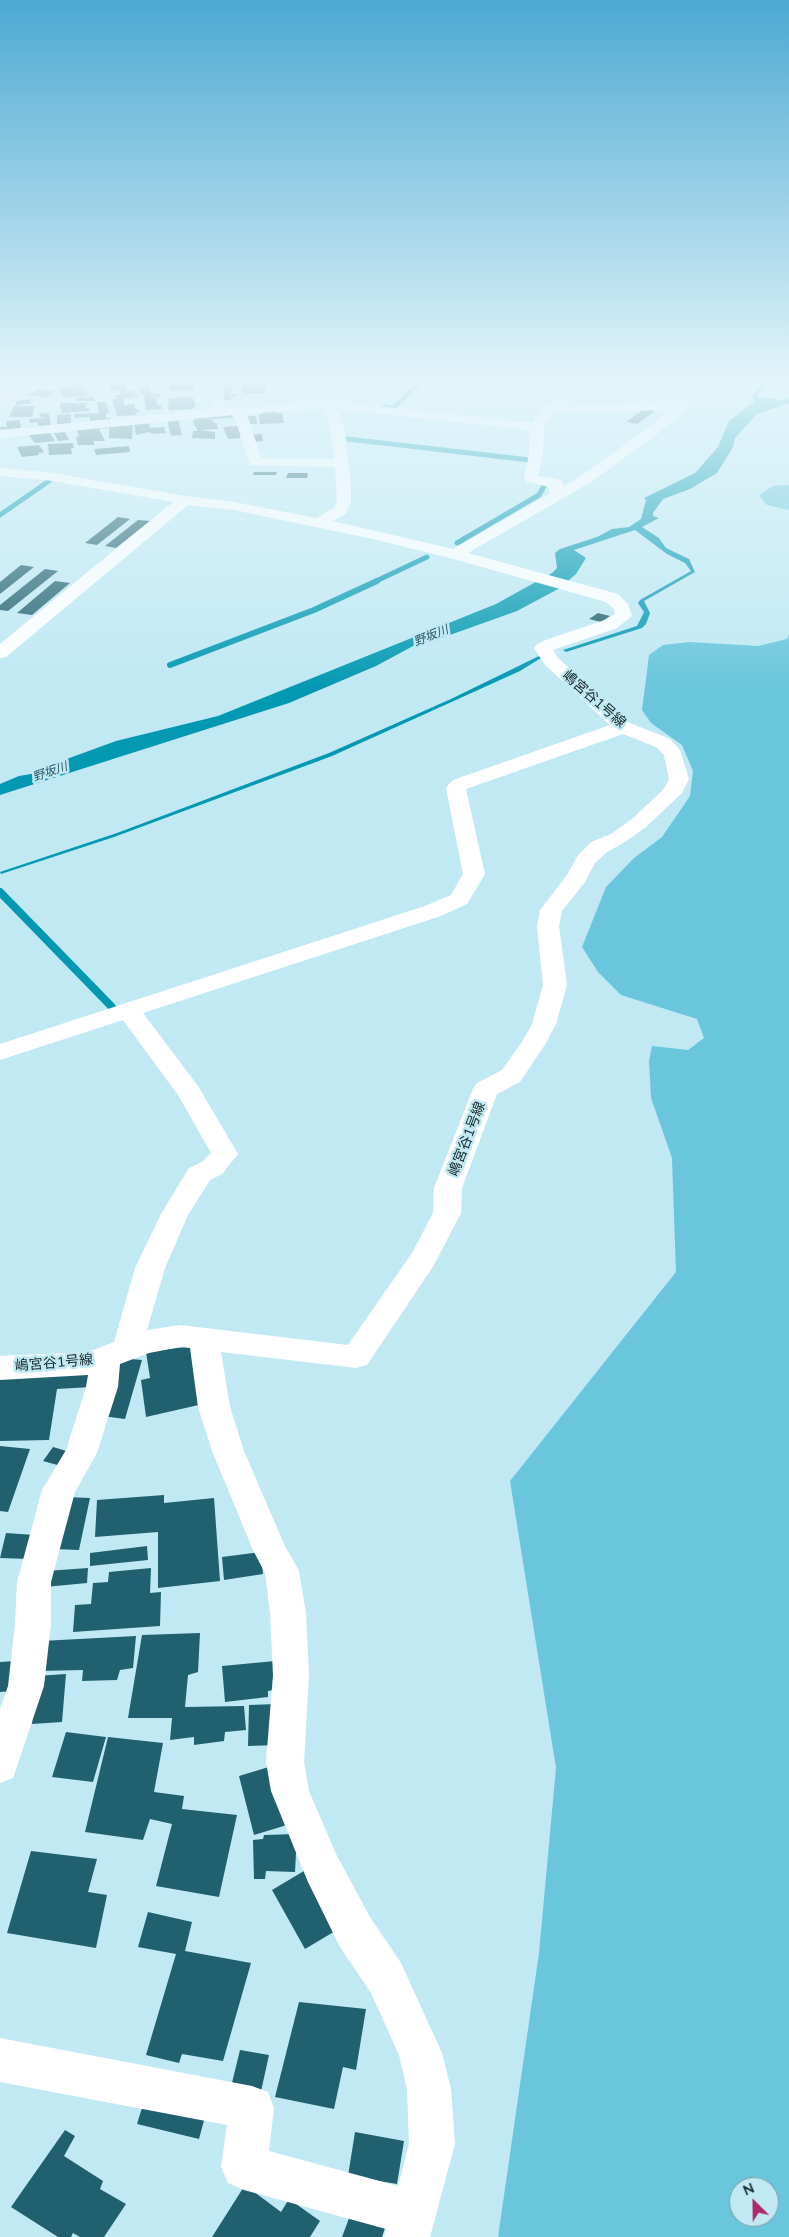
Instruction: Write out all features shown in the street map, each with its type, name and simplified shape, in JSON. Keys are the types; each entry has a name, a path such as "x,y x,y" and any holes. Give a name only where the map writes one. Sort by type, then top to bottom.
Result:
{"street":[{"path":"73,480 185,500 234,506 318,522 455,554 575,588"},
{"path":"318,522 340,510 344,502 343,480"},
{"path":"536,480 556,482 557,496"},
{"path":"455,554 584,480"},
{"path":"0,653 185,500"},
{"name":"嶋宮谷1号線","path":"0,1368 90,1363 144,1342 180,1336 356,1357 419,1266 446,1213 448,1188 486,1089 511,1076 544,1024 555,985 548,926 551,910 578,877 586,860 599,847 618,838 639,823 672,793 679,779 673,754 663,743 623,727 551,661 543,648 554,642 611,624 624,616 622,608 612,598 575,588"},
{"path":"0,1052 416,916 459,899 474,874 456,788 460,784 623,727"},
{"path":"0,1765 26,1686 33,1624 34,1582 59,1490 81,1453 116,1353 150,1268 175,1214 199,1174 212,1168 225,1154 189,1092 128,1010"},
{"path":"0,2060 252,2108 244,2167 410,2225 432,2144 429,2089 420,2053 386,1978 355,1932 322,1868 290,1791 285,1762 291,1675 288,1613 282,1571 270,1550 228,1451 214,1407 205,1339"}],"shaded area":[{"path":"789,485 789,510 767,505 759,495 773,486"},
{"path":"789,634 789,2237 498,2237 539,1953 556,1768 510,1481 676,1272 672,1158 651,1098 649,1061 652,1046 688,1050 704,1038 697,1019 621,995 598,972 582,947 606,887 634,858 662,837 690,796 693,771 682,745 651,723 642,710 649,655 663,645 689,642 758,646 787,639"}],"water":[{"name":"野坂川","path":"680,480 705,480 690,489 663,499 653,513 653,516 659,518 642,527 659,538 666,548 689,559 695,572 644,601 650,613 646,624 642,628 566,652 563,650 637,626 644,612 638,603 640,600 691,571 685,563 667,554 635,530 574,550 586,558 576,574 560,588 517,611 433,641 415,645 376,666 289,703 0,795 0,784 19,776 31,774 116,741 218,716 496,604 552,573 557,568 555,553 560,549 597,537 612,529 629,527 641,519 646,500 644,498"},
{"path":"539,656 541,658 520,671 332,756 114,837 1,874 0,872 117,833 329,753 451,699"}],"building":[{"path":"118,517 130,519 97,545 85,543"},
{"path":"138,520 150,521 116,548 105,546"},
{"path":"21,565 34,567 0,594 0,582"},
{"path":"45,569 58,571 8,611 0,610 0,605"},
{"path":"55,581 70,583 32,615 17,613"},
{"path":"598,613 610,616 601,622 589,619"},
{"path":"193,1346 203,1404 146,1417 141,1380 150,1378 146,1352"},
{"path":"120,1358 142,1360 125,1419 102,1416"},
{"path":"93,1372 91,1387 57,1389 49,1440 0,1441 0,1376"},
{"path":"0,1446 30,1449 8,1512 0,1511"},
{"path":"53,1447 70,1452 61,1466 43,1461"},
{"path":"164,1495 164,1503 214,1498 220,1581 158,1588 158,1532 95,1537 97,1500"},
{"path":"66,1497 90,1498 79,1550 54,1549"},
{"path":"6,1533 35,1535 29,1559 0,1558"},
{"path":"147,1546 148,1560 90,1566 90,1553"},
{"path":"261,1552 263,1574 224,1580 222,1557"},
{"path":"88,1568 87,1583 45,1587 46,1571"},
{"path":"151,1568 150,1593 161,1592 160,1626 73,1632 75,1605 91,1604 93,1583 108,1582 109,1572"},
{"path":"200,1633 198,1672 188,1675 185,1707 244,1706 246,1730 225,1732 224,1741 194,1745 194,1737 170,1740 172,1718 128,1718 142,1635"},
{"path":"136,1636 133,1668 120,1670 117,1680 82,1681 83,1670 37,1671 41,1641"},
{"path":"15,1661 12,1691 0,1692 0,1662"},
{"path":"275,1661 278,1689 268,1691 268,1697 225,1702 222,1666"},
{"path":"66,1674 62,1722 32,1724 36,1676"},
{"path":"277,1704 278,1745 248,1746 249,1705"},
{"path":"66,1732 106,1737 93,1782 52,1777"},
{"path":"108,1737 163,1743 154,1792 184,1796 182,1809 237,1815 219,1897 156,1886 172,1824 150,1819 143,1840 85,1832"},
{"path":"272,1766 287,1825 254,1835 239,1776"},
{"path":"297,1834 295,1872 266,1871 265,1879 254,1879 253,1840 263,1839 264,1835"},
{"path":"31,1851 97,1859 88,1892 107,1895 96,1948 7,1933"},
{"path":"309,1868 342,1927 305,1949 272,1890"},
{"path":"148,1912 192,1922 185,1951 251,1963 223,2061 182,2054 179,2063 146,2055 176,1954 138,1947"},
{"path":"299,2002 366,2009 356,2070 343,2067 334,2109 275,2097"},
{"path":"240,2050 269,2055 260,2096 230,2091"},
{"path":"145,2098 206,2113 199,2139 137,2124"},
{"path":"65,2130 75,2136 64,2156 103,2181 100,2189 126,2204 104,2237 80,2237 73,2233 71,2237 58,2237 11,2207"},
{"path":"355,2132 404,2141 397,2184 348,2176"},
{"path":"245,2185 281,2212 289,2199 320,2221 310,2237 212,2237"},
{"path":"351,2213 385,2228 382,2237 342,2237"}],"waterway":[{"path":"0,515 49,481"},
{"path":"457,543 539,495 544,486 542,483"},
{"path":"374,582 427,557"},
{"path":"170,665 314,610 377,581"},
{"path":"0,892 112,1007"}]}
